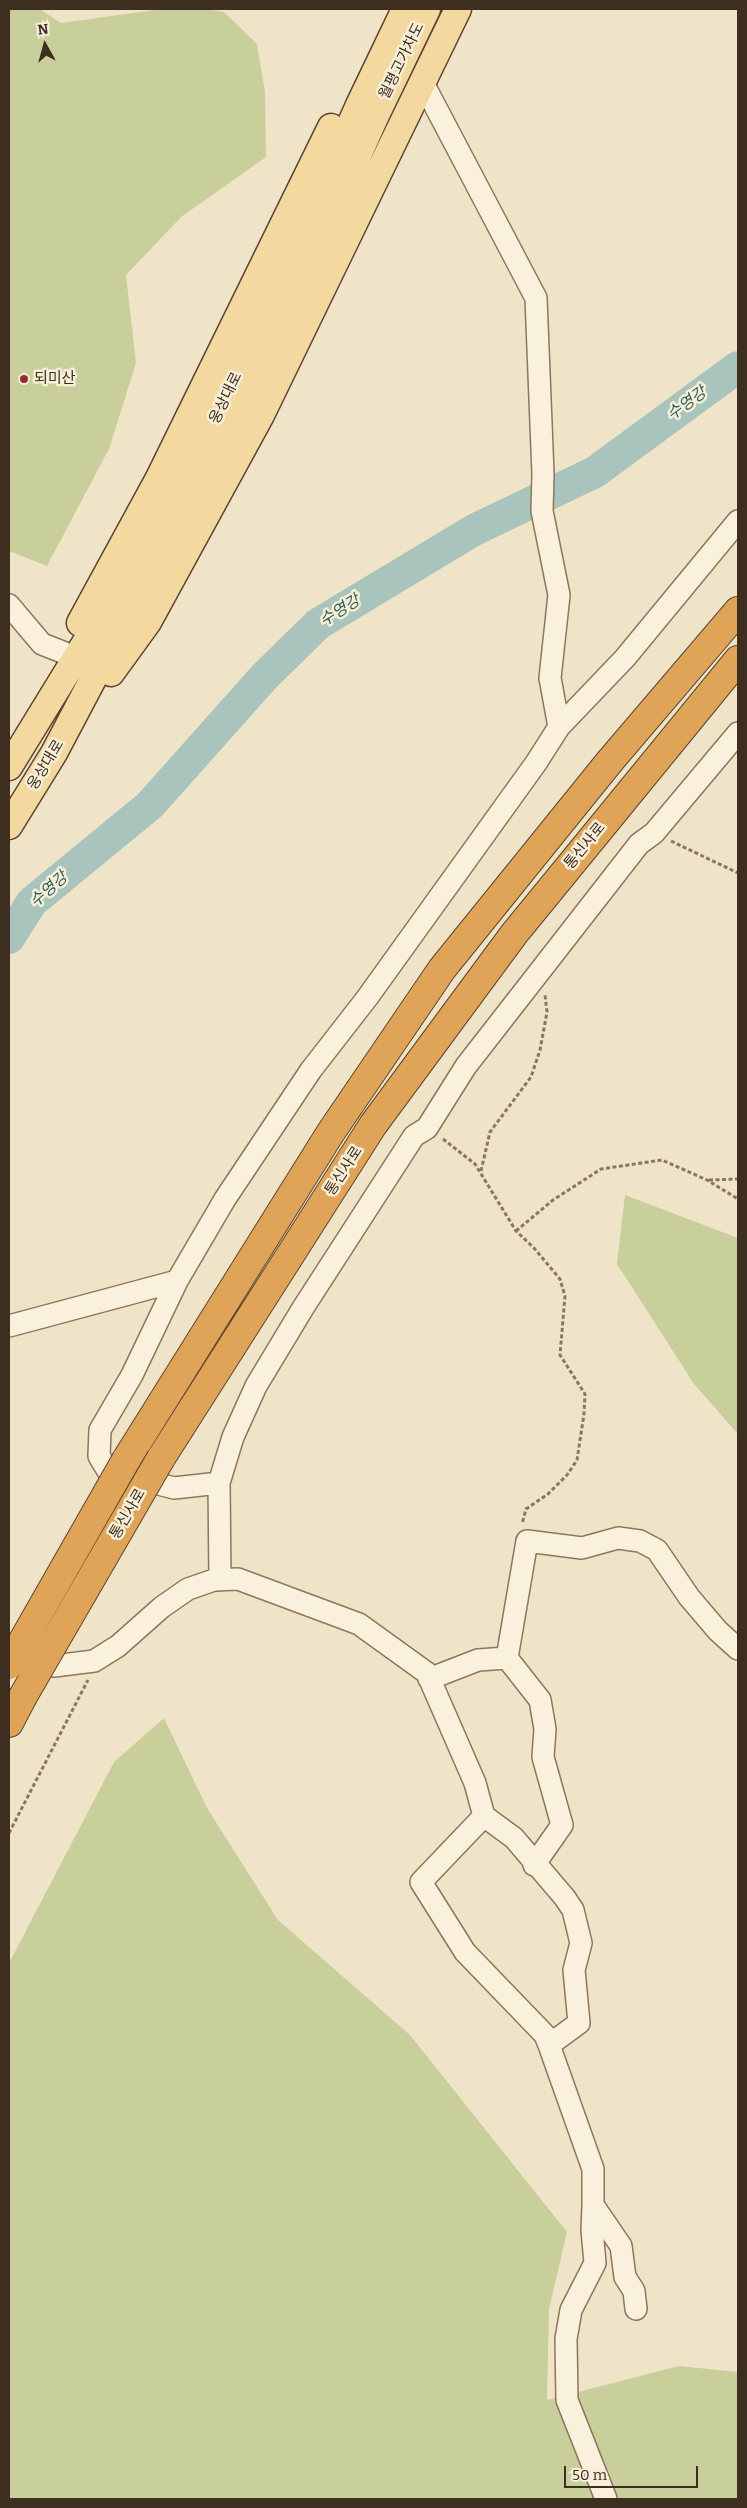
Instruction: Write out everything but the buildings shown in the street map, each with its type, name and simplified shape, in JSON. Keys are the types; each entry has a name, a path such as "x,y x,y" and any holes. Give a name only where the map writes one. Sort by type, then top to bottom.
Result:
{"highway":[{"name":"통신사로","path":"9,1665 126,1460 330,1132 442,969 610,761 738,611"},
{"name":"통신사로","path":"9,1723 161,1458 373,1124 514,934 738,660"}],"main road":[{"path":"34,724 65,653 100,584 159,478 387,9"},
{"name":"웅상대로","path":"9,826 54,753 130,609 207,480 281,327 368,109 405,9"},
{"name":"월평고가차도","path":"368,109 427,9"},
{"path":"54,753 148,622 261,415 458,9"},
{"name":"웅상대로","path":"9,766 190,472 368,109"}],"street":[{"path":"423,83 536,298 543,474 542,511 559,596 550,678 559,727"},
{"path":"219,1483 174,1488 108,1471 99,1456 100,1430 132,1375 178,1281 225,1199 311,1070 373,990 530,771 559,727 625,658 738,521"},
{"path":"9,604 42,644 65,653"},
{"path":"220,1580 219,1483 232,1437 256,1386 303,1308 414,1136 427,1128 466,1066 639,844 654,833 738,732"},
{"path":"9,1326 178,1281"},
{"path":"534,1865 562,1825 543,1757 545,1729 540,1700 507,1658 527,1541 582,1548 618,1538 640,1541 657,1550 689,1597 718,1631 738,1649"},
{"path":"9,1655 54,1666 94,1661 118,1646 162,1607 188,1589 220,1580 238,1579 359,1624 427,1673 474,1783 484,1816 514,1838 534,1865 565,1898 573,1910 581,1943 574,1970 579,2023 548,2045"},
{"path":"430,1678 478,1660 507,1658"},
{"path":"484,1816 421,1882 465,1952 545,2035 593,2169 592,2230 595,2263 571,2310 566,2339 567,2400 606,2499"},
{"path":"593,2205 621,2246 625,2277 634,2291 636,2309"}],"path":[{"path":"654,833 738,873"},
{"path":"481,1172 490,1132 531,1077 540,1050 547,1012 544,988 536,978"},
{"path":"427,1128 475,1164 516,1231 534,1248 560,1279 565,1296 560,1355 585,1394 577,1460 567,1475 548,1494 526,1509 522,1524 527,1541"},
{"path":"516,1231 553,1200 602,1169 662,1160 707,1180 738,1199"},
{"path":"707,1180 738,1179"},
{"path":"9,1833 90,1677 94,1661"}],"green space":[{"path":"9,9 40,9 61,23 162,9 204,9 224,12 257,44 265,92 266,157 181,217 126,275 136,363 109,449 47,566 9,551"},
{"path":"625,1195 738,1238 738,1434 694,1384 617,1264"},
{"path":"164,1718 207,1808 278,1920 410,2035 567,2232 549,2309 547,2400 679,2366 738,2372 738,2499 9,2499 9,1963 114,1762"}],"waterway":[{"name":"수영강","path":"9,938 32,902 150,805 264,677 318,624 474,530 595,472 738,367"}],"place":[{"name":"되미산","path":"24,379"}]}
